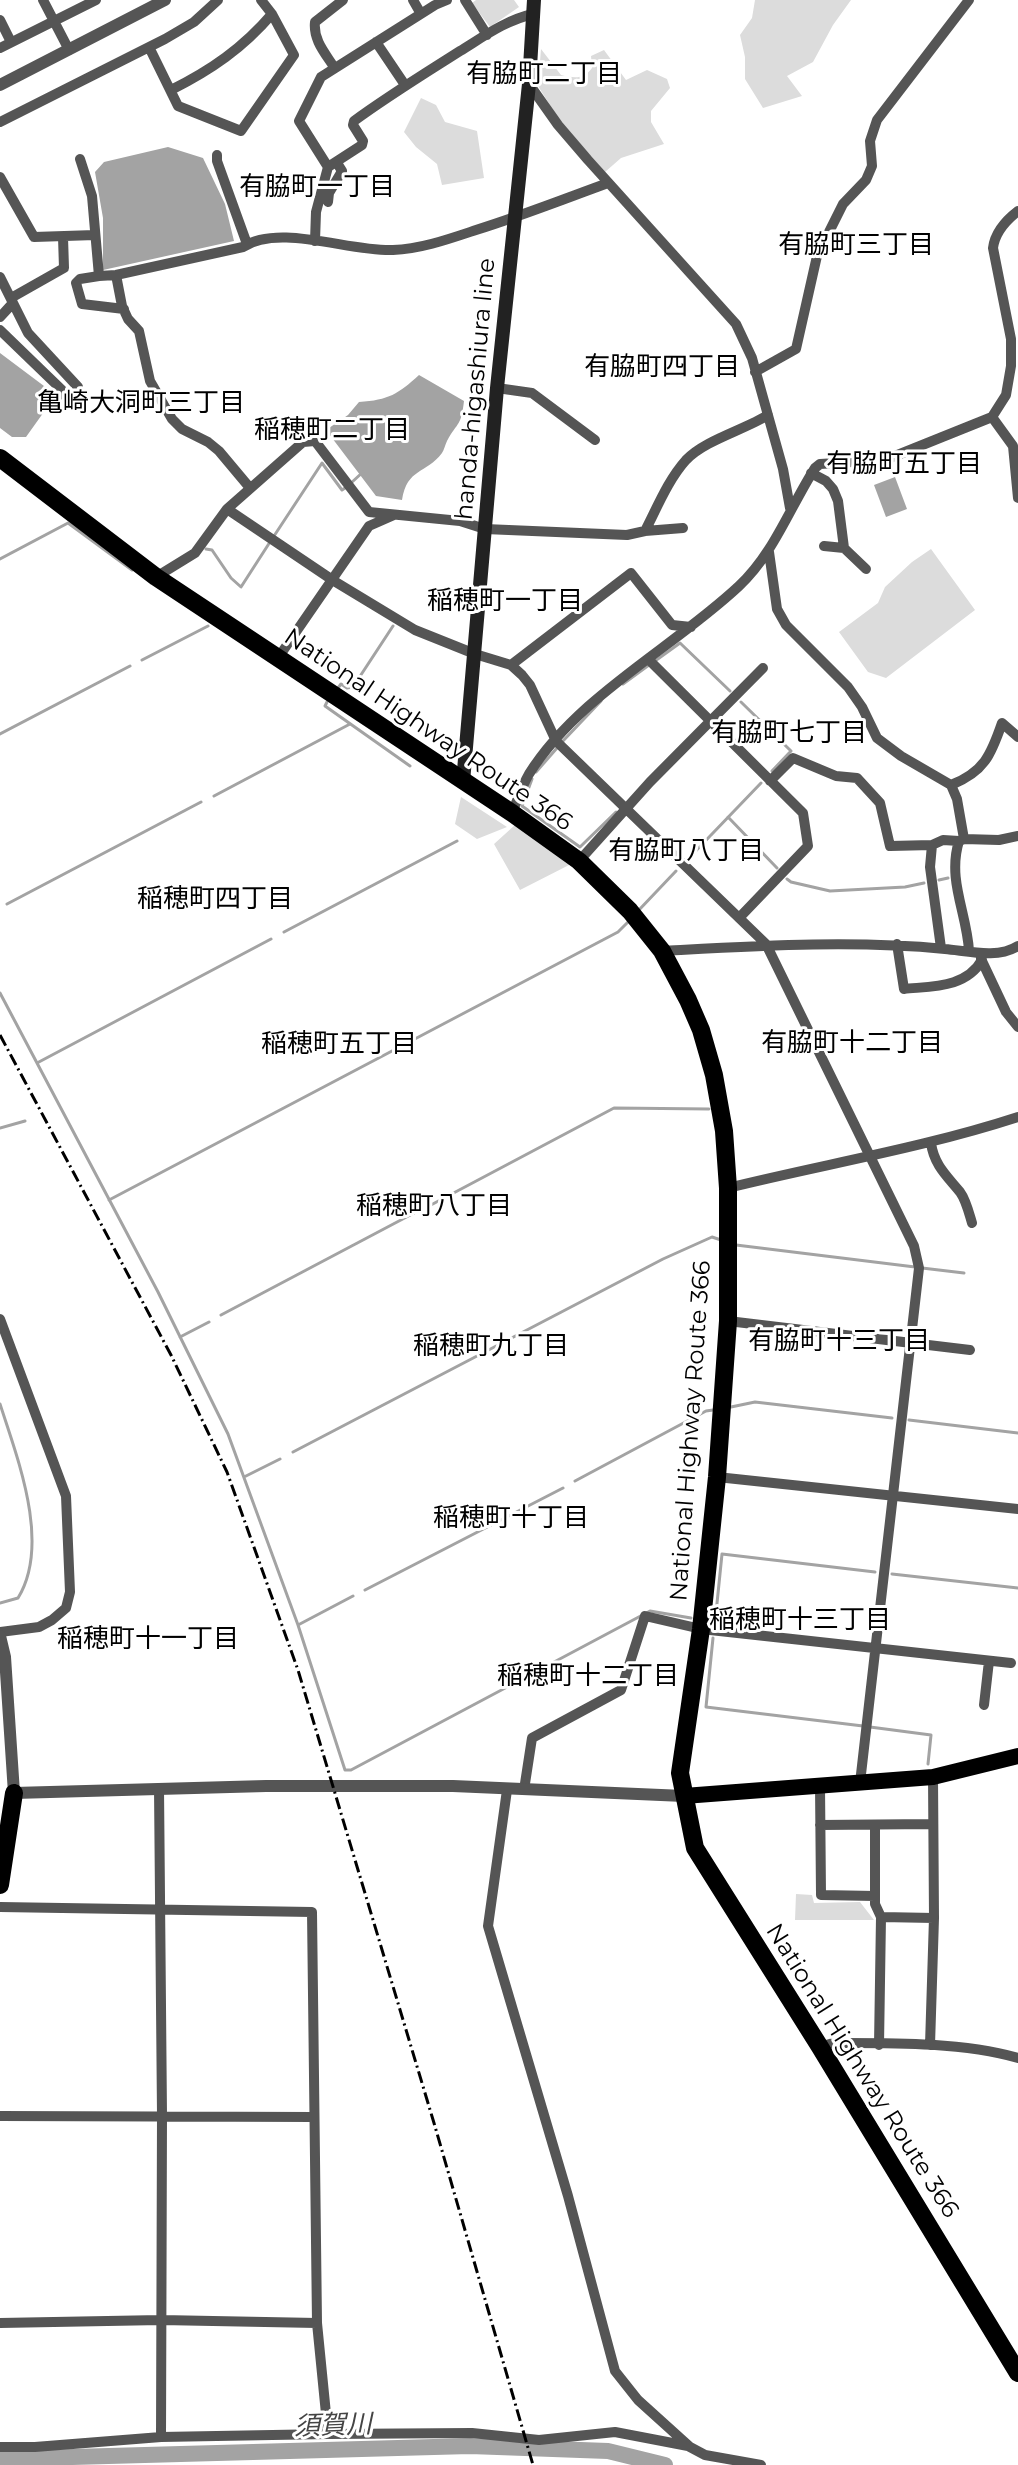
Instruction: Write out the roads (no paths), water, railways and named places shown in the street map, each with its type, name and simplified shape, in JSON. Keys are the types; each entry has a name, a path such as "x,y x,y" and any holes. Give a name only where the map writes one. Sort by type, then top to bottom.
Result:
{"highway":[{"name":"National Highway Route 366","path":"0,458 156,577 512,813 579,861 634,916 662,951 688,1000 709,1053 724,1131 728,1188 728,1321 717,1477 701,1629 680,1773 695,1848 1018,2373"},
{"path":"0,1885 14,1793"}],"main road":[{"name":"handa-higashiura line","path":"463,782 534,7"},
{"path":"684,1796 933,1777 1018,1756"}],"street":[{"path":"43,0 69,50"},
{"path":"0,48 96,0"},
{"path":"0,85 165,0"},
{"path":"0,122 194,22 218,0"},
{"path":"149,47 178,106 241,131 294,55 261,0"},
{"path":"334,67 318,44 314,27 315,22 343,0"},
{"path":"413,0 421,14"},
{"path":"328,202 329,193 342,171 332,165 299,121 321,77 447,0"},
{"path":"465,0 487,35"},
{"path":"755,372 796,349 817,256 843,204 866,180 872,166 870,141 877,120 969,0"},
{"path":"315,241 316,212 332,165 362,145 354,121 405,85 534,7"},
{"path":"171,90 228,58 272,14"},
{"path":"0,20 11,42"},
{"path":"376,42 405,85"},
{"path":"529,84 558,125 608,183 736,324 744,338 768,415 790,508"},
{"path":"217,155 247,244"},
{"path":"80,159 92,196 99,276"},
{"path":"0,179 34,237 95,235"},
{"path":"124,309 82,304 76,283 89,276 116,275 253,240 282,238 352,248 408,249 515,218 608,183"},
{"path":"512,813 529,774 603,693 651,662 737,587 769,552 790,508 820,464 885,460 992,417 1006,395 1011,366 1011,339 994,240 1006,220 1018,211"},
{"path":"0,317 12,301 64,268 63,237"},
{"path":"116,275 124,309 139,331 150,381 172,419 182,429 219,451 250,488"},
{"path":"0,277 28,333 78,387"},
{"path":"0,330 62,390 62,396"},
{"path":"497,388 532,393 595,440"},
{"path":"645,531 673,478 687,459 768,415"},
{"path":"992,417 1013,446 1018,498"},
{"path":"156,577 195,553 227,509 303,442 315,441 369,512 460,521 485,529 545,530 589,535 627,535 683,528"},
{"path":"811,473 833,489 838,501 844,548"},
{"path":"227,509 334,581 415,630 511,665 530,685 559,744 766,944 871,1154 914,1246 919,1268 860,1783"},
{"path":"278,658 334,581 369,526 396,514"},
{"path":"824,546 844,548 866,569"},
{"path":"769,552 777,609 786,625 848,687 877,738 951,785 957,799 961,840 953,877 968,927 969,951"},
{"path":"511,665 631,573 672,625 691,627"},
{"path":"651,662 803,813 808,846 739,918"},
{"path":"579,861 625,809 763,668"},
{"path":"951,785 977,772 989,757 1002,723 1018,737"},
{"path":"770,781 793,758 836,776 857,778 880,803 890,846 932,845 943,840 999,840 1018,836"},
{"path":"932,845 930,867 941,948"},
{"path":"662,951 766,944 897,944 993,953 1018,946"},
{"path":"897,944 904,989 955,984 977,969 982,960"},
{"path":"969,951 982,960 1006,1012 1018,1027"},
{"path":"728,1188 931,1143 1018,1117"},
{"path":"931,1143 933,1156 962,1195 972,1223"},
{"path":"0,1319 66,1496 70,1592 66,1608 52,1620 39,1627 0,1634 5,1657 14,1793 159,1788 453,1786 684,1796"},
{"path":"728,1321 970,1350"},
{"path":"717,1477 1018,1509"},
{"path":"524,1790 532,1738 621,1690 645,1616 701,1629 1011,1663"},
{"path":"984,1705 989,1661"},
{"path":"930,2045 934,1918 933,1777"},
{"path":"820,1786 821,1895 875,1896"},
{"path":"159,1788 161,2437"},
{"path":"507,1790 488,1926 568,2196 615,2371 638,2400 690,2447 713,2460 761,2465"},
{"path":"820,1825 933,1824"},
{"path":"875,1825 875,1904 881,1917 879,2045"},
{"path":"0,1907 312,1912 317,2323 328,2434"},
{"path":"881,1917 934,1918"},
{"path":"820,2047 833,2043 930,2045 982,2050 1018,2058"},
{"path":"0,2116 314,2117"},
{"path":"0,2323 161,2320 317,2323"},
{"path":"0,2447 161,2437 328,2434 472,2433 539,2440 615,2432 690,2447"}],"waterway":[{"path":"274,536 322,463 342,490 345,488"},
{"path":"351,483 363,472"},
{"path":"0,559 68,523 132,570"},
{"path":"206,549 212,550 241,587 270,542"},
{"path":"142,660 208,626"},
{"path":"338,688 341,684 347,688 353,687 393,626"},
{"path":"655,661 680,643 730,691"},
{"path":"623,684 649,665"},
{"path":"0,734 130,666"},
{"path":"562,742 601,701"},
{"path":"327,702 325,706 410,766"},
{"path":"741,702 791,751 772,771"},
{"path":"214,796 350,724"},
{"path":"536,772 557,748"},
{"path":"532,779 522,806 580,847 616,812"},
{"path":"688,859 761,783"},
{"path":"7,904 201,802"},
{"path":"728,817 777,868"},
{"path":"284,932 457,841"},
{"path":"638,911 676,871"},
{"path":"939,880 948,878"},
{"path":"787,879 830,891 924,883"},
{"path":"109,1200 618,932 630,920"},
{"path":"37,1063 271,939"},
{"path":"0,993 158,1292 228,1434 298,1625 345,1770 351,1770 650,1611 691,1618"},
{"path":"429,1206 614,1108 709,1109"},
{"path":"0,1128 25,1121"},
{"path":"221,1315 416,1212"},
{"path":"293,1452 663,1259 712,1237 721,1240"},
{"path":"736,1245 915,1267"},
{"path":"922,1268 964,1273"},
{"path":"180,1337 209,1322"},
{"path":"731,1407 755,1402 892,1418"},
{"path":"0,1404 22,1476 32,1528 32,1553 18,1598 0,1603"},
{"path":"575,1481 713,1410"},
{"path":"909,1420 1018,1433"},
{"path":"244,1477 280,1459"},
{"path":"365,1590 563,1488"},
{"path":"715,1623 722,1554 875,1572"},
{"path":"892,1574 1018,1588"},
{"path":"298,1625 353,1596"},
{"path":"713,1638 706,1707 863,1726"},
{"path":"870,1727 931,1735 928,1764"},
{"name":"須賀川","path":"0,2459 470,2446 608,2451 665,2465"}],"railway":[{"path":"0,1035 171,1355 227,1472 298,1670 533,2465"}],"district":[{"name":"有脇町二丁目","path":"544,74"},
{"name":"有脇町一丁目","path":"317,187"},
{"name":"有脇町三丁目","path":"856,245"},
{"name":"有脇町四丁目","path":"662,367"},
{"name":"亀崎大洞町三丁目","path":"141,403"},
{"name":"稲穂町二丁目","path":"332,430"},
{"name":"有脇町五丁目","path":"904,464"},
{"name":"稲穂町一丁目","path":"505,601"},
{"name":"有脇町七丁目","path":"789,733"},
{"name":"有脇町八丁目","path":"686,851"},
{"name":"稲穂町四丁目","path":"215,899"},
{"name":"有脇町十二丁目","path":"852,1043"},
{"name":"稲穂町五丁目","path":"339,1044"},
{"name":"稲穂町八丁目","path":"434,1206"},
{"name":"有脇町十三丁目","path":"839,1341"},
{"name":"稲穂町九丁目","path":"491,1346"},
{"name":"稲穂町十丁目","path":"511,1518"},
{"name":"稲穂町十三丁目","path":"800,1620"},
{"name":"稲穂町十一丁目","path":"148,1639"},
{"name":"稲穂町十二丁目","path":"588,1676"}]}
